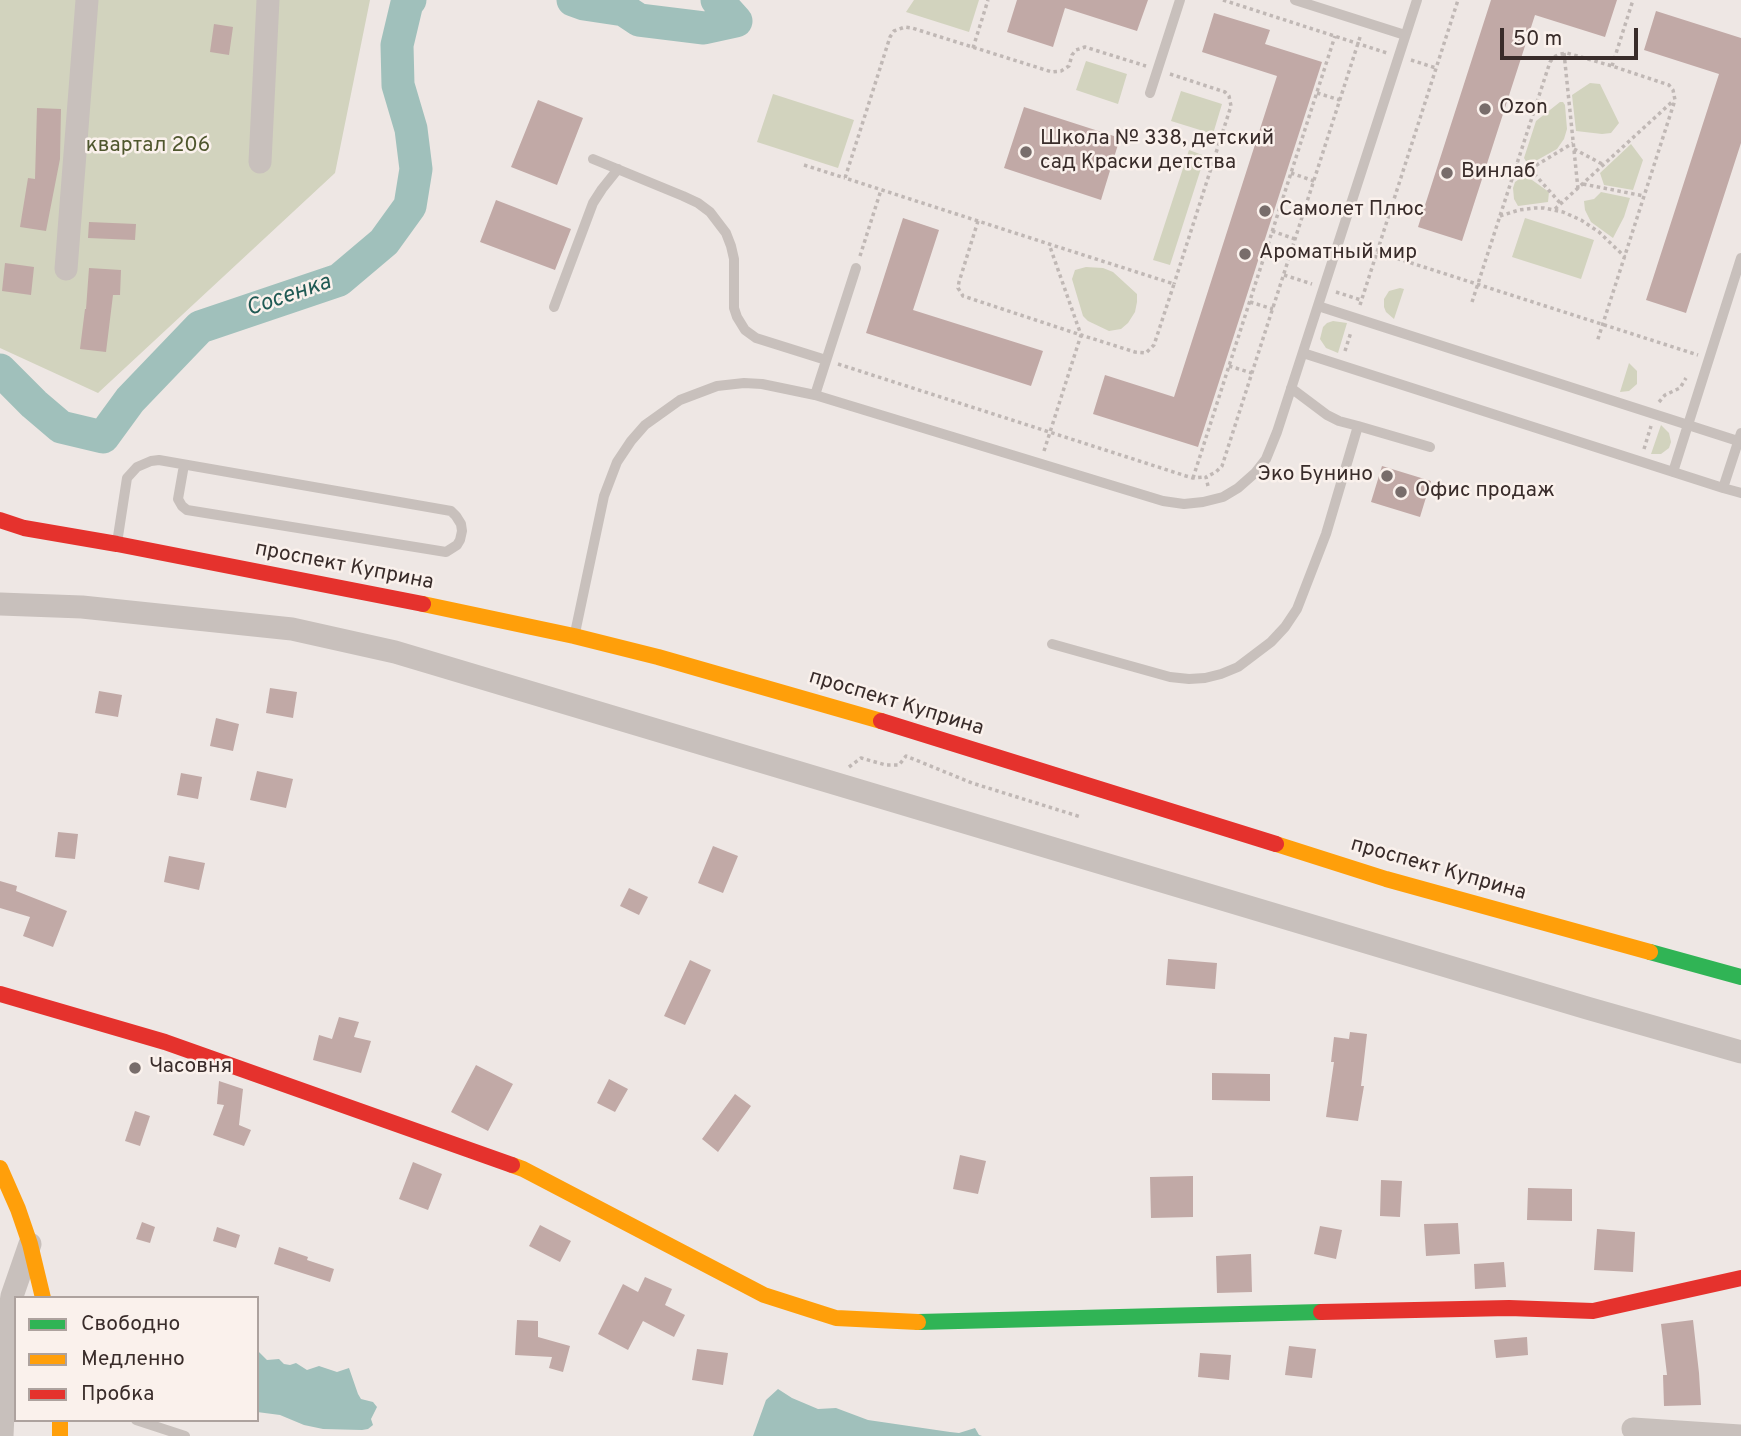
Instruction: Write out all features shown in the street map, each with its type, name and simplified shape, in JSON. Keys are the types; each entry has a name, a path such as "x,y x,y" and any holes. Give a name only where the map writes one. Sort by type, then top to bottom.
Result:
{"main road":[{"name":"проспект Куприна","path":"0,520 24,528 454,610 658,657 914,730 1386,879 1741,977"},
{"name":"проспект Куприна","path":"0,531 24,528"},
{"path":"0,995 165,1042 523,1169 764,1296 836,1318 921,1322 1509,1308 1592,1311 1741,1278"},
{"path":"0,1168 30,1244 43,1296"}],"street":[{"path":"66,269 87,0"},
{"path":"260,162 268,0"},
{"path":"0,604 95,608 292,629 395,652 1741,1052"},
{"path":"2,1436 3,1344 12,1296 30,1244"},
{"path":"1633,1429 1740,1436"}],"lane":[{"path":"1150,93 1180,0"},
{"path":"1295,0 1405,35"},
{"path":"574,636 604,496 617,462 645,425 680,400 717,386 762,384 815,395 1163,501 1184,504 1211,500 1238,488 1255,473 1266,458 1277,432 1417,0"},
{"path":"593,159 698,203 710,212 719,222 731,246 734,259 734,308 737,317 750,334 826,360"},
{"path":"554,307 593,203 618,169"},
{"path":"1673,472 1741,258"},
{"path":"815,395 856,268"},
{"path":"1318,306 1688,425 1740,439 1723,488"},
{"path":"1303,353 1741,494"},
{"path":"1291,388 1339,421 1430,447"},
{"path":"1052,644 1170,677 1189,679 1221,674 1238,667 1271,642 1297,609 1326,534 1357,426"},
{"path":"117,544 127,478 137,467 159,460 451,511 461,524 460,540 446,552 187,510 178,499 184,465"},
{"path":"142,1422 185,1436"}],"path":[{"path":"973,48 988,0"},
{"path":"1223,0 1436,68"},
{"path":"1340,365 1458,0"},
{"path":"1612,66 1633,0"},
{"path":"826,360 1193,478 1206,477 1216,472 1222,466 1365,22"},
{"path":"845,178 890,37 894,31 905,27 1052,72 1066,69 1076,50 1085,47 1225,92 1231,100 1154,345 1146,353 1135,352 962,296 958,288 959,282 978,221"},
{"path":"1193,478 1335,36"},
{"path":"1564,53 1578,189"},
{"path":"1472,302 1550,62 1564,53 1612,66 1669,86 1673,90 1675,100 1597,342"},
{"path":"1317,93 1340,100"},
{"path":"1555,209 1675,100"},
{"path":"1530,169 1573,143"},
{"path":"1574,149 1604,165"},
{"path":"804,165 1174,284"},
{"path":"1517,165 1530,169 1561,204"},
{"path":"1291,173 1314,181"},
{"path":"1583,184 1644,195"},
{"path":"856,268 881,190"},
{"path":"1500,216 1534,208 1555,209 1591,226 1625,257"},
{"path":"1272,231 1295,239"},
{"path":"1040,464 1081,335 1049,244"},
{"path":"1377,252 1709,359"},
{"path":"1250,302 1273,309"},
{"path":"1229,366 1252,373"},
{"path":"1206,477 1211,500"},
{"path":"840,785 845,771 861,758 886,765 899,765 906,756 972,783 1081,817"}],"green space":[{"name":"квартал 206","path":"0,0 370,0 335,173 98,393 0,348"},
{"path":"914,0 979,0 969,32 906,12"},
{"path":"1086,61 1127,74 1118,104 1076,90"},
{"path":"1590,83 1600,84 1619,123 1611,133 1576,131 1572,95"},
{"path":"1181,91 1222,104 1213,134 1171,121"},
{"path":"773,94 854,120 838,168 757,142"},
{"path":"1560,102 1565,105 1567,129 1564,139 1557,149 1532,163 1527,163 1524,158 1536,121"},
{"path":"1631,144 1643,160 1633,190 1604,185 1600,173"},
{"path":"1189,150 1205,156 1170,265 1153,260"},
{"path":"1525,175 1549,192 1548,202 1518,206 1513,188 1515,182"},
{"path":"1601,192 1630,198 1613,238 1591,222 1585,210 1584,201 1594,199"},
{"path":"1525,218 1594,240 1581,279 1512,257"},
{"path":"1086,267 1103,268 1113,272 1137,294 1135,312 1121,329 1109,331 1083,316 1072,279 1075,270"},
{"path":"1404,289 1394,319 1386,312 1384,299 1389,291"},
{"path":"1333,321 1347,323 1338,353 1326,348 1320,339 1323,327"},
{"path":"1629,363 1637,371 1637,384 1629,391 1620,392"},
{"path":"1661,425 1669,433 1669,448 1661,454 1651,454"}],"water":[{"path":"259,1352 267,1360 279,1359 290,1365 296,1363 307,1370 319,1366 337,1372 349,1368 361,1399 373,1402 377,1407 371,1419 373,1425 362,1430 323,1429 280,1415 259,1412"},
{"path":"778,1389 818,1409 836,1408 868,1420 950,1432 959,1433 975,1428 982,1436 753,1436 766,1400"}],"building":[{"path":"1017,0 1148,0 1137,31 1065,8 1053,47 1007,32"},
{"path":"1491,0 1617,0 1605,37 1535,15 1462,241 1418,227"},
{"path":"1656,11 1741,38 1741,143 1686,313 1646,300 1719,74 1644,50"},
{"path":"1214,13 1270,30 1265,44 1322,62 1198,447 1093,414 1105,375 1174,397 1277,76 1202,52"},
{"path":"214,24 233,27 229,55 210,52"},
{"path":"538,100 583,118 557,185 511,167"},
{"path":"1024,107 1120,138 1101,200 1004,168"},
{"path":"37,108 61,109 60,159 46,231 20,227 28,178 35,179"},
{"path":"496,200 571,229 555,270 480,242"},
{"path":"903,218 939,230 913,310 1043,351 1031,386 866,333"},
{"path":"89,222 136,224 135,240 88,238"},
{"path":"5,263 34,267 31,295 2,291"},
{"path":"89,268 121,270 120,295 113,295 106,352 80,349"},
{"name":"Офис продаж","path":"1382,466 1431,481 1420,517 1371,502"},
{"path":"270,688 297,692 293,718 266,713"},
{"path":"99,691 122,695 118,717 95,713"},
{"path":"216,718 239,724 233,751 210,746"},
{"path":"257,771 293,779 286,808 250,800"},
{"path":"181,773 202,777 198,799 177,795"},
{"path":"58,832 78,834 75,859 55,857"},
{"path":"713,846 738,856 723,893 698,883"},
{"path":"169,856 205,863 199,890 164,882"},
{"path":"0,881 17,886 16,891 67,911 53,947 23,936 30,917 0,908"},
{"path":"629,888 648,897 639,915 620,906"},
{"path":"1168,959 1217,963 1215,989 1166,985"},
{"path":"690,960 711,970 685,1025 664,1016"},
{"path":"339,1017 359,1022 354,1037 371,1041 361,1073 313,1060 319,1035 332,1039"},
{"path":"1350,1032 1367,1034 1361,1086 1364,1086 1358,1121 1326,1117 1334,1062 1331,1062 1334,1037 1349,1039"},
{"path":"476,1065 513,1084 488,1131 451,1112"},
{"path":"1212,1073 1270,1074 1270,1101 1212,1100"},
{"path":"609,1079 628,1089 615,1112 597,1103"},
{"path":"219,1081 243,1089 239,1125 251,1130 244,1146 213,1135 224,1105 217,1104"},
{"path":"735,1094 751,1106 718,1152 702,1139"},
{"path":"135,1111 150,1116 140,1146 125,1141"},
{"path":"960,1155 986,1161 978,1194 953,1189"},
{"path":"413,1162 442,1174 428,1210 399,1199"},
{"path":"1193,1176 1193,1217 1151,1218 1150,1177"},
{"path":"1381,1180 1402,1181 1400,1217 1380,1216"},
{"path":"1528,1188 1572,1189 1572,1221 1527,1220"},
{"path":"142,1222 155,1227 150,1243 136,1239"},
{"path":"1458,1223 1460,1254 1426,1256 1424,1224"},
{"path":"540,1225 571,1241 560,1262 529,1246"},
{"path":"1320,1226 1342,1230 1336,1259 1314,1254"},
{"path":"217,1227 240,1235 236,1248 213,1241"},
{"path":"1597,1229 1635,1232 1633,1272 1594,1270"},
{"path":"279,1247 334,1269 330,1282 274,1264"},
{"path":"1251,1254 1252,1292 1217,1293 1216,1256"},
{"path":"1504,1262 1506,1287 1475,1289 1474,1264"},
{"path":"645,1277 672,1289 665,1305 685,1315 674,1337 643,1321 628,1350 598,1334 623,1284 638,1292"},
{"path":"517,1320 538,1321 538,1337 570,1346 563,1372 549,1368 552,1357 515,1355"},
{"path":"1693,1320 1701,1405 1664,1406 1663,1375 1667,1375 1661,1324"},
{"path":"1527,1337 1528,1355 1496,1358 1494,1340"},
{"path":"1289,1346 1316,1349 1312,1378 1285,1375"},
{"path":"697,1349 728,1353 723,1385 692,1380"},
{"path":"1200,1353 1231,1355 1229,1380 1198,1377"}],"waterway":[{"name":"Сосенка","path":"0,370 61,427 103,437 130,400 200,327 339,280 384,242 410,206 416,169 411,129 398,85 397,45 410,0"},
{"name":"Сосенка","path":"573,0 624,10 639,20 704,28 736,21 717,0"}],"traffic: fast":[{"path":"1650,952 1741,977"},
{"path":"918,1322 1321,1312"}],"traffic: slow":[{"path":"423,604 658,657 881,721"},
{"path":"1276,844 1386,879 1650,952"},
{"path":"512,1165 764,1295 836,1318 918,1322"},
{"path":"0,1168 30,1244 43,1296"},
{"path":"60,1422 60,1436"}],"traffic: jam":[{"path":"0,520 24,528 423,604"},
{"path":"881,721 1276,844"},
{"path":"0,994 165,1042 512,1165"},
{"path":"1321,1312 1509,1308 1593,1311 1741,1278"}],"place":[{"name":"Ozon","path":"1485,109"},
{"name":"Школа № 338, детский сад Краски детства","path":"1026,152"},
{"name":"Винлаб","path":"1447,173"},
{"name":"Самолет Плюс","path":"1265,211"},
{"name":"Ароматный мир","path":"1245,254"},
{"name":"Эко Бунино","path":"1387,476"},
{"name":"Офис продаж","path":"1401,492"},
{"name":"Часовня","path":"135,1068"}]}
